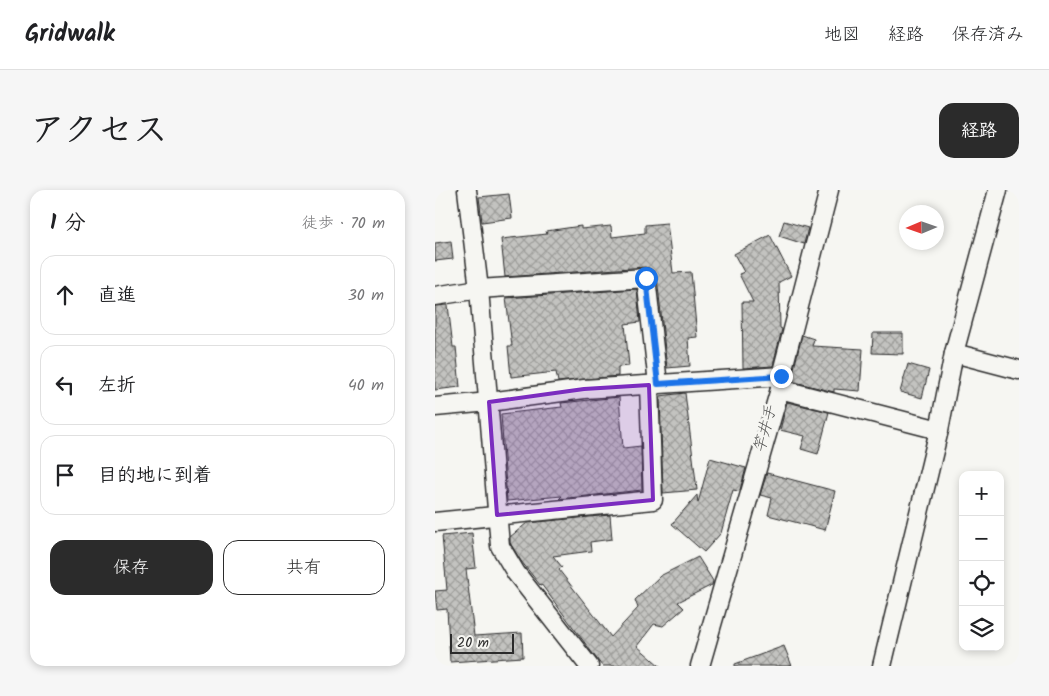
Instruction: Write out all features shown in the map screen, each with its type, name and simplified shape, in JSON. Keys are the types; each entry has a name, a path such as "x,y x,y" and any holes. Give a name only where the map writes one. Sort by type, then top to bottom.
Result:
{"street":[{"path":"467,190 479,288 500,546 516,573 589,666"},
{"path":"700,666 780,383 829,190"},
{"path":"881,666 939,430 954,354 999,190"},
{"path":"435,296 479,288 646,278 654,384 653,500 435,522"},
{"path":"954,354 1019,370"},
{"path":"435,407 489,402 584,389 654,384 780,383 939,430"}],"highlighted area":[{"path":"649,385 653,500 497,515 489,402 584,389"}],"building":[{"path":"509,194 512,218 482,222 479,197"},
{"path":"784,221 808,228 804,244 779,236"},
{"path":"667,223 673,273 691,272 697,337 688,338 690,366 667,368 657,277 651,269 645,267 505,277 501,239 547,234 546,231 581,226 581,229 611,226 612,237 645,233 645,225"},
{"path":"770,235 791,276 779,282 780,328 782,329 773,366 743,368 742,302 753,302 739,274 744,272 734,254"},
{"path":"451,241 453,259 435,261 435,243"},
{"path":"637,289 640,322 625,324 629,366 618,367 618,376 558,382 556,372 511,377 508,346 512,346 506,298"},
{"path":"448,305 453,347 456,347 460,387 435,390 435,306"},
{"path":"873,333 903,333 903,354 872,353"},
{"path":"802,335 814,339 812,346 863,349 860,391 834,389 834,392 791,381"},
{"path":"908,364 929,370 922,398 900,392"},
{"path":"685,393 697,490 663,493 660,396"},
{"path":"619,397 623,448 641,446 642,490 559,499 562,496 507,501 501,414 562,407 561,403"},
{"path":"787,402 829,412 818,454 801,449 805,436 780,430"},
{"path":"710,458 746,468 740,490 733,490 721,533 704,552 672,524 697,495 698,503"},
{"path":"767,473 835,491 825,530 768,515 772,498 760,495"},
{"path":"610,515 612,539 590,542 591,551 553,556 562,567 559,570 611,637 638,608 635,600 660,576 698,557 713,581 712,585 678,602 684,608 663,626 654,624 637,646 660,666 602,666 541,584 521,561 510,543 510,537 527,523"},
{"path":"472,533 476,568 466,569 474,636 522,633 523,657 450,662 447,609 437,610 435,591 447,590 442,536"},
{"path":"784,646 792,666 735,666 735,664"}],"route":[{"path":"646,278 658,384 781,376"}],"water label":[{"name":"竿井手","path":"764,429"}]}
